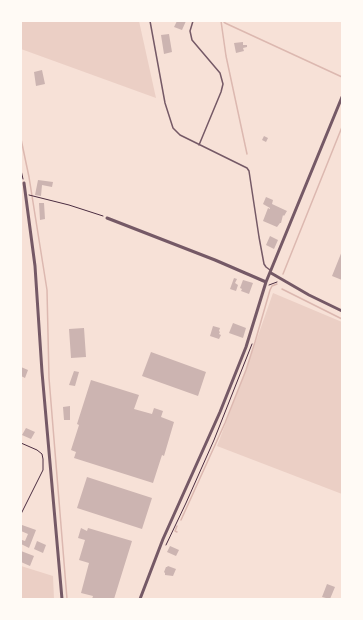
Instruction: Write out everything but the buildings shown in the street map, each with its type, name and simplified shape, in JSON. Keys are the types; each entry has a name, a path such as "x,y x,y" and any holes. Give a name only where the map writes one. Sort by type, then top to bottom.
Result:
{"street":[{"path":"140,599 163,539 217,419 246,347 266,282 342,97"},
{"path":"24,183 35,266 47,430 62,599"},
{"path":"107,218 215,260 266,282"},
{"path":"271,272 309,295 342,311"}],"lane":[{"path":"150,21 165,103 173,128 180,135 247,168 249,171 264,264 271,272"},
{"path":"193,21 190,31 192,40 220,73 223,84 222,92 199,145"}],"path":[{"path":"21,170 24,183"},
{"path":"26,194 69,205 107,218"},
{"path":"21,443 37,450 42,454 43,459 43,470 21,514"}],"shaded area":[{"path":"21,21 139,21 156,98 21,49"},
{"path":"273,293 342,322 342,494 217,446"},
{"path":"21,566 53,576 54,599 21,599"}],"waterway":[{"path":"221,21 226,56 247,154"},
{"path":"223,21 342,77"},
{"path":"283,274 342,127"},
{"path":"21,139 29,177 47,290 49,378 67,599"},
{"path":"181,520 225,423 246,370 270,290 272,286 277,284"},
{"path":"282,289 342,319"},
{"path":"177,526 175,531 177,532"}]}
